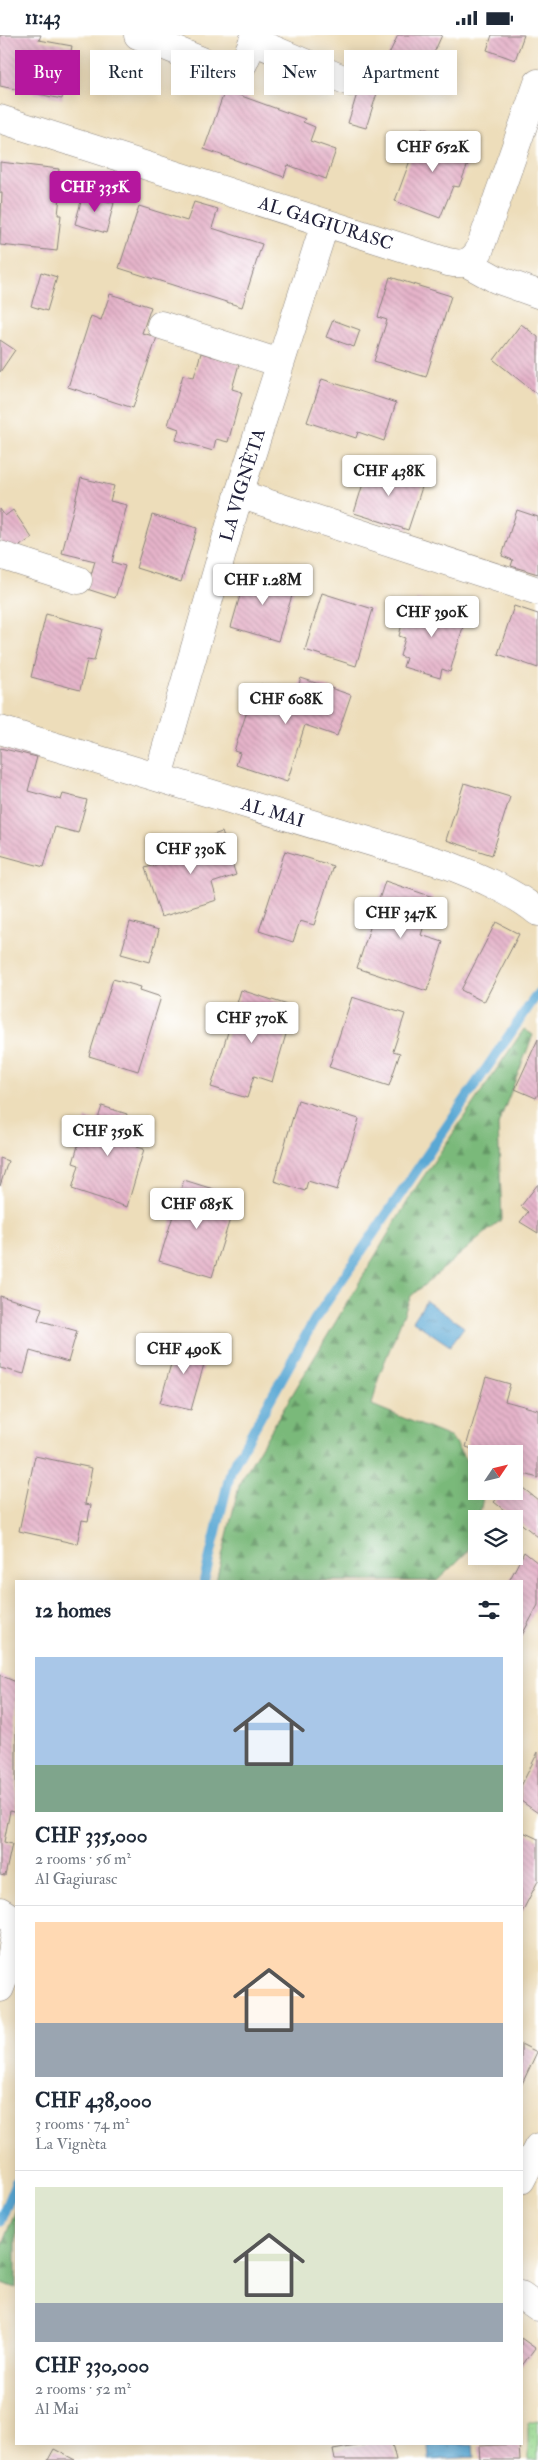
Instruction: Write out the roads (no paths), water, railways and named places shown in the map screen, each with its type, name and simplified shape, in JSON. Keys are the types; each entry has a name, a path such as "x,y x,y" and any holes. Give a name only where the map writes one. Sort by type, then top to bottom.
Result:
{"street":[{"path":"138,35 189,45 219,68 234,70 243,63 254,38 344,79"},
{"path":"538,83 479,251 467,263 496,279 538,293"},
{"name":"AL GAGIURASC","path":"0,119 448,262 467,263"},
{"name":"LA VIGNÈTA","path":"158,777 239,494 325,223"},
{"path":"161,325 280,363"},
{"path":"239,494 538,591"},
{"path":"0,555 78,579"},
{"name":"AL MAI","path":"0,731 448,865 476,875 503,889 538,912"},
{"path":"0,1911 15,1920"},
{"path":"0,1987 10,1959 15,1934"},
{"path":"523,2176 538,2147"},
{"path":"523,2296 538,2307"}],"water":[{"path":"426,1301 464,1327 450,1346 413,1321"},
{"path":"473,2445 474,2457 429,2460 428,2446"}],"waterway":[{"path":"204,1580 231,1470 315,1319 538,993"},
{"path":"0,2221 15,2184"}]}
